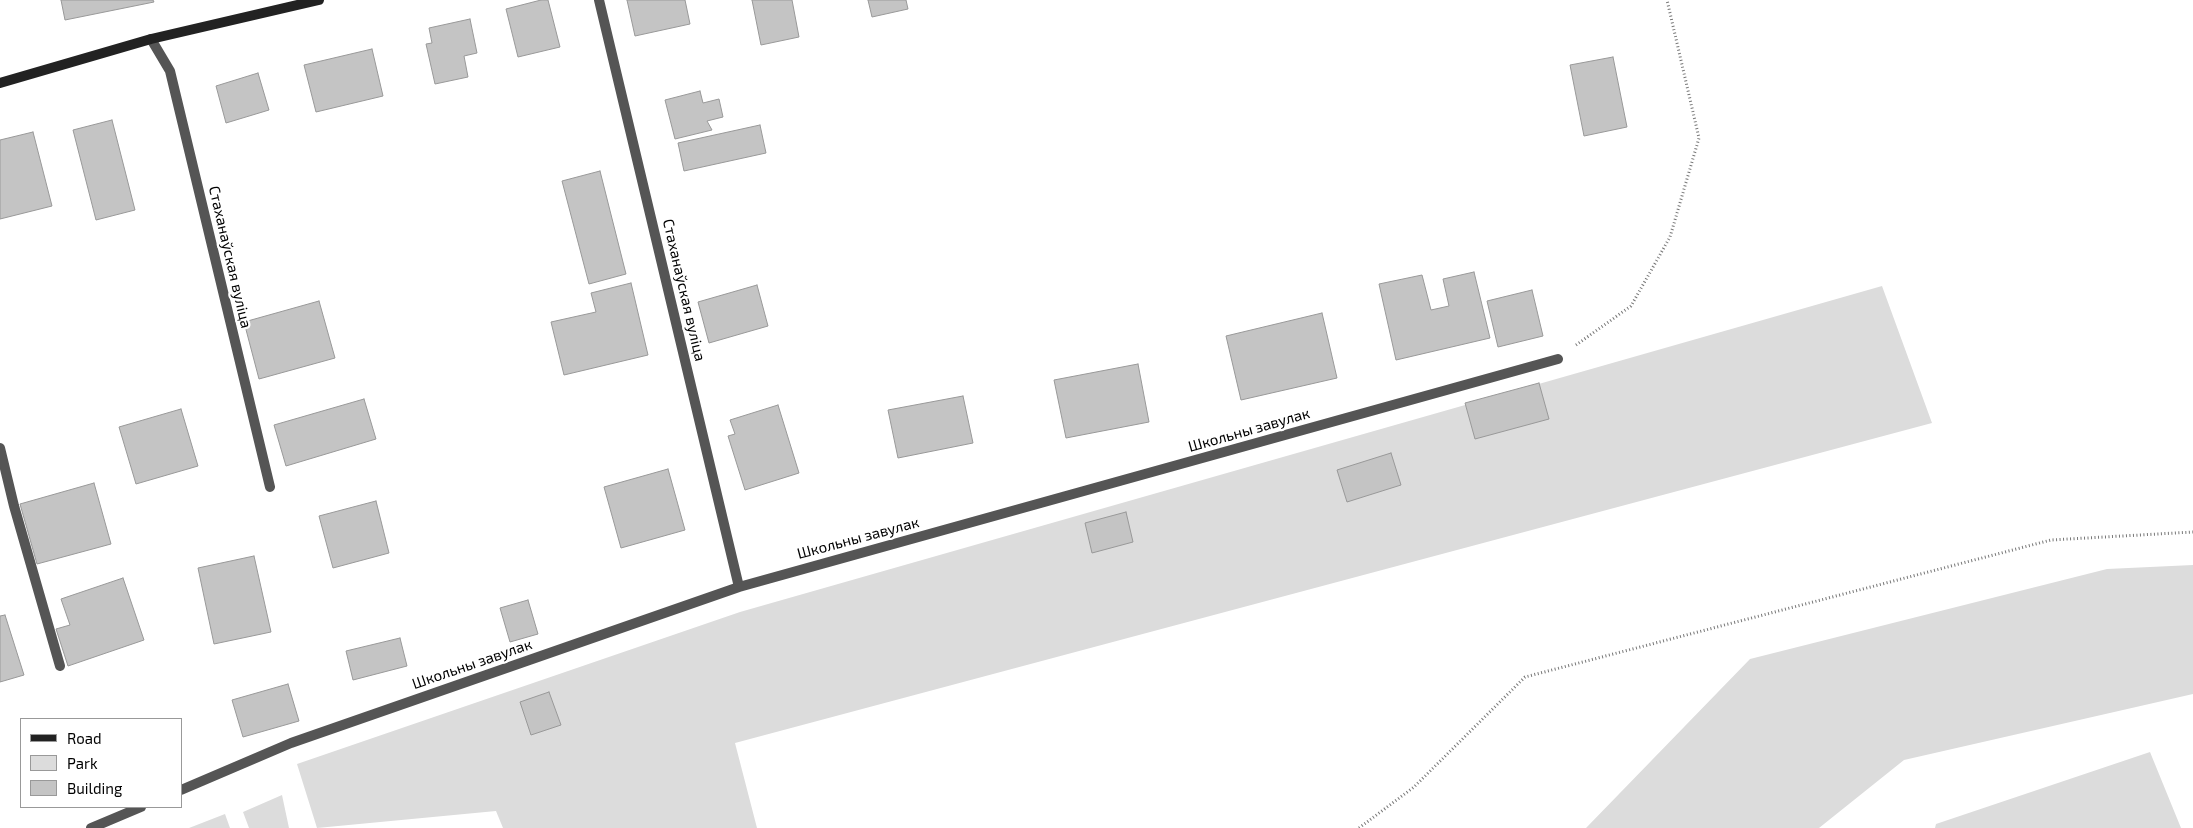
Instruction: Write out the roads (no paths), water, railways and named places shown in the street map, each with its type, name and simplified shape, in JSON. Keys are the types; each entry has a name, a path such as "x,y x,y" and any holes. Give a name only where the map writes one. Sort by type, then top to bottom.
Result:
{"street":[{"path":"0,83 150,39 319,0"},
{"name":"Стаханаўская вуліца","path":"599,0 739,586"},
{"name":"Стаханаўская вуліца","path":"150,39 170,71 270,487"},
{"name":"Школьны завулак","path":"182,790 291,743 739,586 1558,359"},
{"path":"0,448 14,506 60,666"},
{"path":"91,828 139,808"}]}
